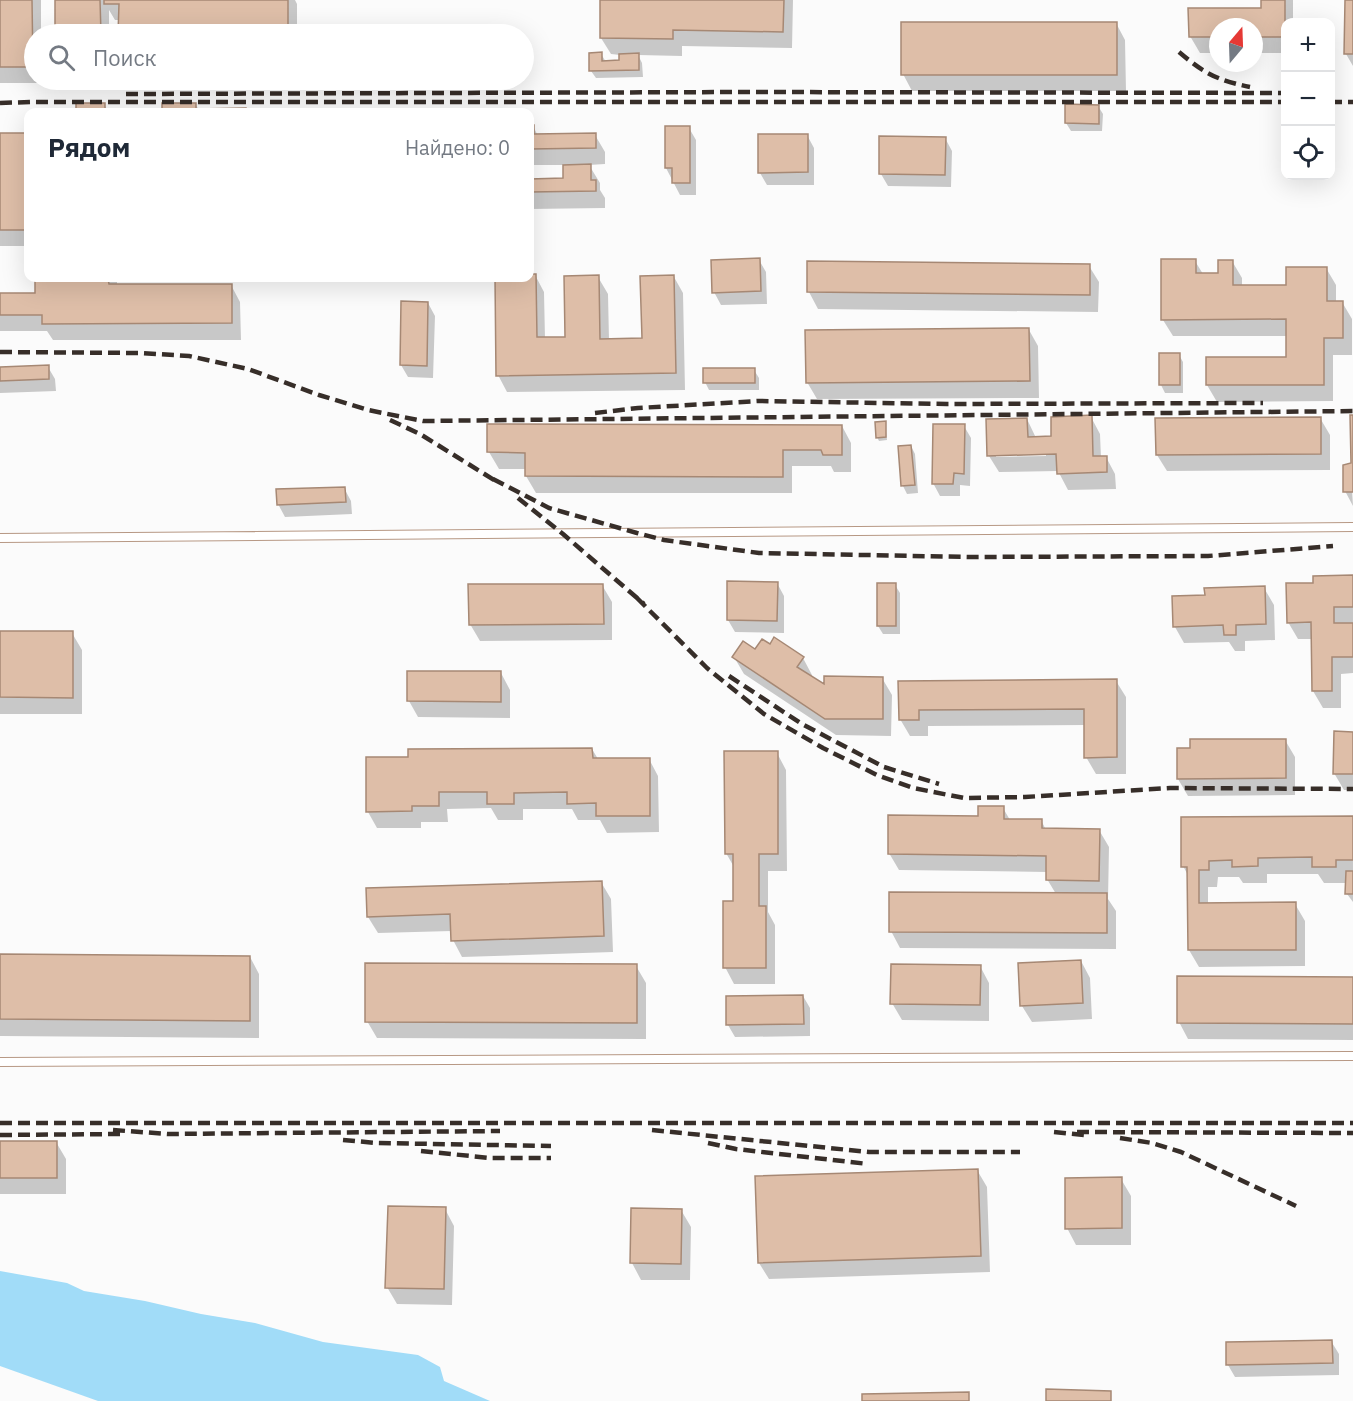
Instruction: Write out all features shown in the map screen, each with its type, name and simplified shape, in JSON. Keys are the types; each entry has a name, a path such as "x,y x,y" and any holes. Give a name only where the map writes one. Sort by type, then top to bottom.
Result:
{"lane":[{"path":"0,538 1353,527"},
{"path":"0,1062 1353,1056"}],"water":[{"path":"0,1271 67,1283 84,1291 255,1323 323,1342 418,1355 440,1367 444,1381 490,1401 98,1401 0,1366"}],"building":[{"path":"0,0 32,0 32,24 24,24 24,67 0,67"},
{"path":"55,0 100,0 101,24 55,24"},
{"path":"104,0 288,0 288,24 118,24 119,4 104,4"},
{"path":"600,0 784,0 783,32 673,30 673,39 600,38"},
{"path":"1261,0 1285,0 1285,18 1281,18 1281,37 1263,37 1263,18 1209,18 1209,37 1189,37 1188,8 1261,8"},
{"path":"1345,0 1353,0 1353,54 1344,54"},
{"path":"901,22 1117,22 1117,75 901,75"},
{"path":"602,52 602,61 619,60 619,54 639,53 639,70 589,71 589,53"},
{"path":"76,103 105,103 105,108 76,108"},
{"path":"162,103 196,103 196,108 162,108"},
{"path":"1065,104 1099,105 1099,124 1065,123"},
{"path":"665,126 690,126 690,183 672,183 672,168 665,168"},
{"path":"0,133 24,133 24,230 0,230"},
{"path":"596,133 596,148 534,149 534,134"},
{"path":"758,134 808,134 808,172 758,173"},
{"path":"879,136 946,137 945,175 879,174"},
{"path":"591,164 591,180 596,180 596,191 534,192 534,179 563,178 563,165"},
{"path":"760,258 761,291 712,293 711,260"},
{"path":"1161,259 1196,259 1196,273 1218,273 1218,260 1233,260 1233,285 1286,285 1286,267 1327,267 1327,301 1343,301 1343,338 1324,338 1324,385 1206,385 1206,357 1286,357 1286,319 1161,320"},
{"path":"807,261 1090,264 1090,295 807,292"},
{"path":"534,274 536,274 537,337 565,337 564,276 599,275 600,339 642,338 640,276 674,275 676,373 496,376 495,282 534,282"},
{"path":"35,282 232,284 232,323 42,324 42,315 0,315 0,293 35,293"},
{"path":"401,301 428,302 427,366 400,365"},
{"path":"1029,328 1030,381 806,383 805,330"},
{"path":"1159,353 1180,353 1180,385 1159,385"},
{"path":"49,365 49,379 0,381 0,367"},
{"path":"703,368 755,368 755,383 703,383"},
{"path":"1092,415 1093,456 1107,456 1107,472 1057,474 1056,454 987,456 986,419 1027,418 1028,437 1051,436 1051,417"},
{"path":"1350,415 1353,415 1353,492 1343,492 1343,465 1351,463"},
{"path":"1321,417 1321,454 1156,455 1155,418"},
{"path":"886,421 886,437 876,438 875,422"},
{"path":"487,424 842,425 842,455 823,455 821,450 783,450 783,477 525,476 525,453 487,452"},
{"path":"933,424 965,424 964,474 954,473 953,484 932,484"},
{"path":"911,445 915,485 901,486 898,446"},
{"path":"345,487 346,502 277,505 276,489"},
{"path":"1353,575 1353,607 1334,607 1334,623 1353,623 1353,657 1332,657 1332,691 1312,691 1311,622 1287,623 1286,583 1313,583 1313,576"},
{"path":"727,581 778,582 777,621 727,620"},
{"path":"877,583 896,583 896,626 877,626"},
{"path":"468,584 603,584 604,624 469,625"},
{"path":"1265,586 1266,624 1236,625 1236,635 1224,635 1223,625 1173,627 1172,596 1205,595 1204,588"},
{"path":"0,631 73,631 73,698 0,697"},
{"path":"774,637 804,657 797,667 824,684 824,676 883,677 883,719 825,719 732,657 743,641 755,649 762,639 770,644"},
{"path":"407,671 501,671 501,702 407,701"},
{"path":"1117,679 1117,757 1084,758 1084,709 919,710 919,720 899,720 898,681"},
{"path":"1334,731 1353,732 1353,774 1333,774"},
{"path":"1190,739 1286,739 1286,778 1177,779 1177,748 1190,748"},
{"path":"592,748 593,758 650,758 650,816 596,816 596,803 567,804 567,792 514,793 514,804 487,804 487,792 439,792 439,806 412,806 412,811 366,812 366,757 408,757 408,749"},
{"path":"724,751 778,751 778,854 759,854 759,906 766,906 766,968 723,968 723,901 733,901 733,854 725,854"},
{"path":"978,806 1004,806 1004,819 1042,819 1042,828 1100,829 1099,881 1046,880 1046,856 888,854 888,815 978,816"},
{"path":"1353,816 1353,860 1336,860 1336,867 1312,867 1312,857 1258,858 1258,866 1232,867 1232,860 1209,861 1209,870 1199,870 1199,903 1296,902 1296,950 1188,950 1187,867 1181,867 1181,817"},
{"path":"1346,871 1353,871 1353,894 1345,894"},
{"path":"602,881 604,936 451,941 450,914 367,917 366,888"},
{"path":"889,892 1107,893 1107,933 889,932"},
{"path":"0,954 250,956 250,1021 0,1019"},
{"path":"1081,960 1083,1003 1020,1006 1018,963"},
{"path":"365,963 637,964 637,1023 365,1022"},
{"path":"891,964 981,965 980,1005 890,1004"},
{"path":"1177,976 1353,977 1353,1024 1177,1023"},
{"path":"803,995 804,1024 726,1025 726,996"},
{"path":"0,1141 57,1141 57,1178 0,1178"},
{"path":"978,1169 981,1256 758,1263 755,1176"},
{"path":"1122,1177 1122,1228 1065,1229 1065,1178"},
{"path":"388,1206 446,1207 444,1289 385,1288"},
{"path":"631,1208 682,1209 681,1264 630,1263"},
{"path":"1332,1340 1333,1363 1226,1365 1226,1342"},
{"path":"1046,1389 1111,1391 1111,1401 1046,1401"},
{"path":"969,1392 969,1401 862,1401 862,1394"}],"railway":[{"path":"1179,52 1212,75 1250,87"},
{"path":"126,94 1281,93"},
{"path":"0,103 1281,102"},
{"path":"1335,102 1353,102"},
{"path":"0,352 141,353 189,356 248,369 368,410 423,421 1353,411"},
{"path":"595,413 638,408 758,401 947,404 1263,403"},
{"path":"390,420 420,434 499,483"},
{"path":"493,479 549,508 637,533 664,540 759,553 970,557 1208,556 1333,546"},
{"path":"518,498 644,604"},
{"path":"637,598 707,668 764,714 823,748 877,775 913,788 964,798 1025,797 1170,788 1353,789"},
{"path":"729,676 802,724 884,767 939,784"},
{"path":"0,1123 1353,1123"},
{"path":"113,1130 168,1134 500,1131"},
{"path":"652,1130 869,1152 1020,1152"},
{"path":"1054,1132 1084,1135"},
{"path":"1077,1132 1353,1133"},
{"path":"0,1135 123,1134"},
{"path":"1120,1138 1152,1143 1181,1152 1296,1206"},
{"path":"343,1140 377,1143 551,1146"},
{"path":"708,1143 736,1149 868,1164"},
{"path":"421,1151 490,1158 551,1158"}]}
